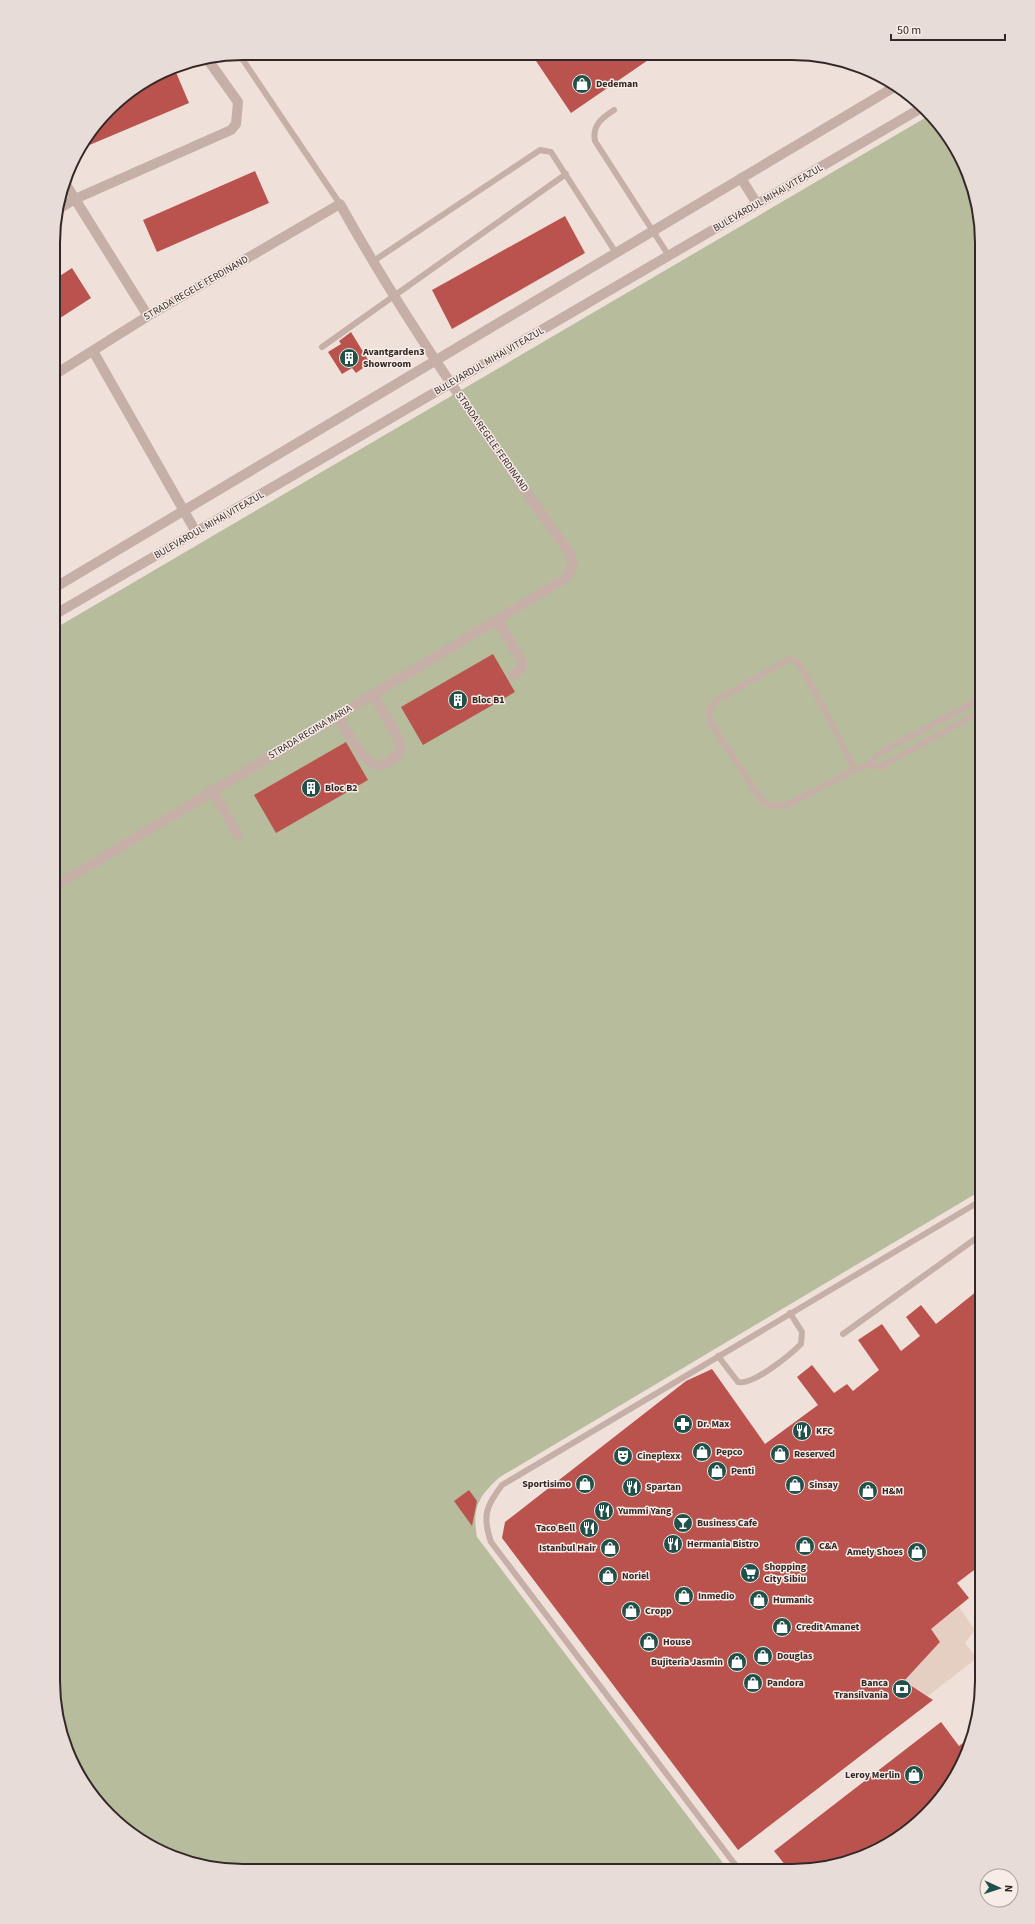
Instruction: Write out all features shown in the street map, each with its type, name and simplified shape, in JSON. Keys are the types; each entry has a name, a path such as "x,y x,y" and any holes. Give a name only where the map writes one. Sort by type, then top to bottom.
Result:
{"street":[{"path":"64,206 75,199 231,130 236,124 238,102 210,63"},
{"path":"60,584 891,89"},
{"name":"BULEVARDUL MIHAI VITEAZUL","path":"60,611 918,110"},
{"path":"741,178 757,204"},
{"path":"68,189 148,316"},
{"name":"STRADA REGELE FERDINAND","path":"60,371 148,316 340,204 372,262 450,383 571,555 572,568 566,578"},
{"path":"93,351 196,532"},
{"name":"STRADA REGINA MARIA","path":"60,883 212,790 566,578"},
{"path":"497,620 522,661 522,668 512,675"},
{"path":"336,716 370,763 379,765 388,762 398,756 400,748 399,740 373,694"},
{"path":"212,790 238,835"}],"lane":[{"name":"STRADA REGELE FERDINAND","path":"243,60 340,204"},
{"path":"614,110 601,118 596,126 594,133 595,141 669,256"},
{"path":"372,262 540,150 551,152 616,253"},
{"path":"322,347 566,174"},
{"path":"855,769 803,670 797,662 787,660 717,700 711,708 709,720 762,801 772,806 787,805 855,769 868,765 880,767 975,715"},
{"path":"868,765 878,754 975,702"},
{"path":"735,1864 491,1542 486,1528 490,1500 502,1485 975,1204"},
{"path":"844,1334 975,1239"},
{"path":"718,1356 738,1382 742,1383 751,1380 790,1355 801,1344 802,1332 790,1313"}],"green space":[{"path":"925,118 944,141 956,162 969,196 975,231 975,1194 500,1477 486,1490 478,1504 475,1518 477,1537 724,1864 231,1864 196,1858 184,1854 162,1845 141,1833 122,1819 105,1802 91,1783 79,1762 66,1728 60,1693 60,625"}],"shaded area":[{"path":"959,1607 975,1630 965,1643 975,1656 975,1660 928,1696 904,1681 940,1642 931,1629"}],"building":[{"name":"Dedeman","path":"535,60 648,60 571,113"},
{"path":"176,73 189,103 89,145 105,122 122,105 141,91 173,74"},
{"path":"255,171 269,203 157,252 143,220"},
{"path":"565,216 585,253 452,329 432,290"},
{"path":"72,268 91,298 60,318 60,276"},
{"name":"Avantgarden3 Showroom","path":"351,332 370,363 356,373 352,368 342,374 328,352 341,344 339,341"},
{"name":"Bloc B1","path":"493,654 515,692 423,745 401,707"},
{"name":"Bloc B2","path":"346,742 368,780 276,833 254,795"},
{"name":"Shopping City Sibiu","path":"975,1293 975,1569 957,1583 969,1598 931,1629 940,1642 904,1681 933,1700 738,1850 502,1538 505,1522 686,1381 712,1369 765,1444 818,1405 797,1377 812,1365 834,1393 847,1384 853,1391 879,1370 858,1340 882,1324 901,1351 920,1336 906,1317 921,1305 936,1324"},
{"path":"469,1490 477,1501 472,1526 454,1501"},
{"name":"Leroy Merlin","path":"941,1722 959,1746 964,1742 956,1762 944,1783 930,1802 913,1819 884,1839 862,1850 839,1858 804,1864 784,1864 774,1851"}],"place":[{"name":"Dedeman","path":"582,84"},
{"name":"Avantgarden3 Showroom","path":"349,358"},
{"name":"Bloc B1","path":"458,700"},
{"name":"Bloc B2","path":"311,788"},
{"name":"Dr. Max","path":"683,1424"},
{"name":"KFC","path":"802,1431"},
{"name":"Pepco","path":"702,1452"},
{"name":"Reserved","path":"780,1454"},
{"name":"Cineplexx","path":"623,1456"},
{"name":"Penti","path":"717,1471"},
{"name":"Sportisimo","path":"585,1484"},
{"name":"Sinsay","path":"795,1485"},
{"name":"Spartan","path":"632,1487"},
{"name":"H&M","path":"868,1491"},
{"name":"Yummi Yang","path":"604,1511"},
{"name":"Business Cafe","path":"683,1523"},
{"name":"Taco Bell","path":"589,1528"},
{"name":"Hermania Bistro","path":"673,1544"},
{"name":"C&A","path":"805,1546"},
{"name":"Istanbul Hair","path":"610,1548"},
{"name":"Amely Shoes","path":"917,1552"},
{"name":"Shopping City Sibiu","path":"750,1573"},
{"name":"Noriel","path":"608,1576"},
{"name":"Inmedio","path":"684,1596"},
{"name":"Humanic","path":"759,1600"},
{"name":"Cropp","path":"631,1611"},
{"name":"Credit Amanet","path":"782,1627"},
{"name":"House","path":"649,1642"},
{"name":"Douglas","path":"763,1656"},
{"name":"Bujiteria Jasmin","path":"737,1662"},
{"name":"Pandora","path":"753,1683"},
{"name":"Banca Transilvania","path":"902,1689"},
{"name":"Leroy Merlin","path":"914,1775"}]}
